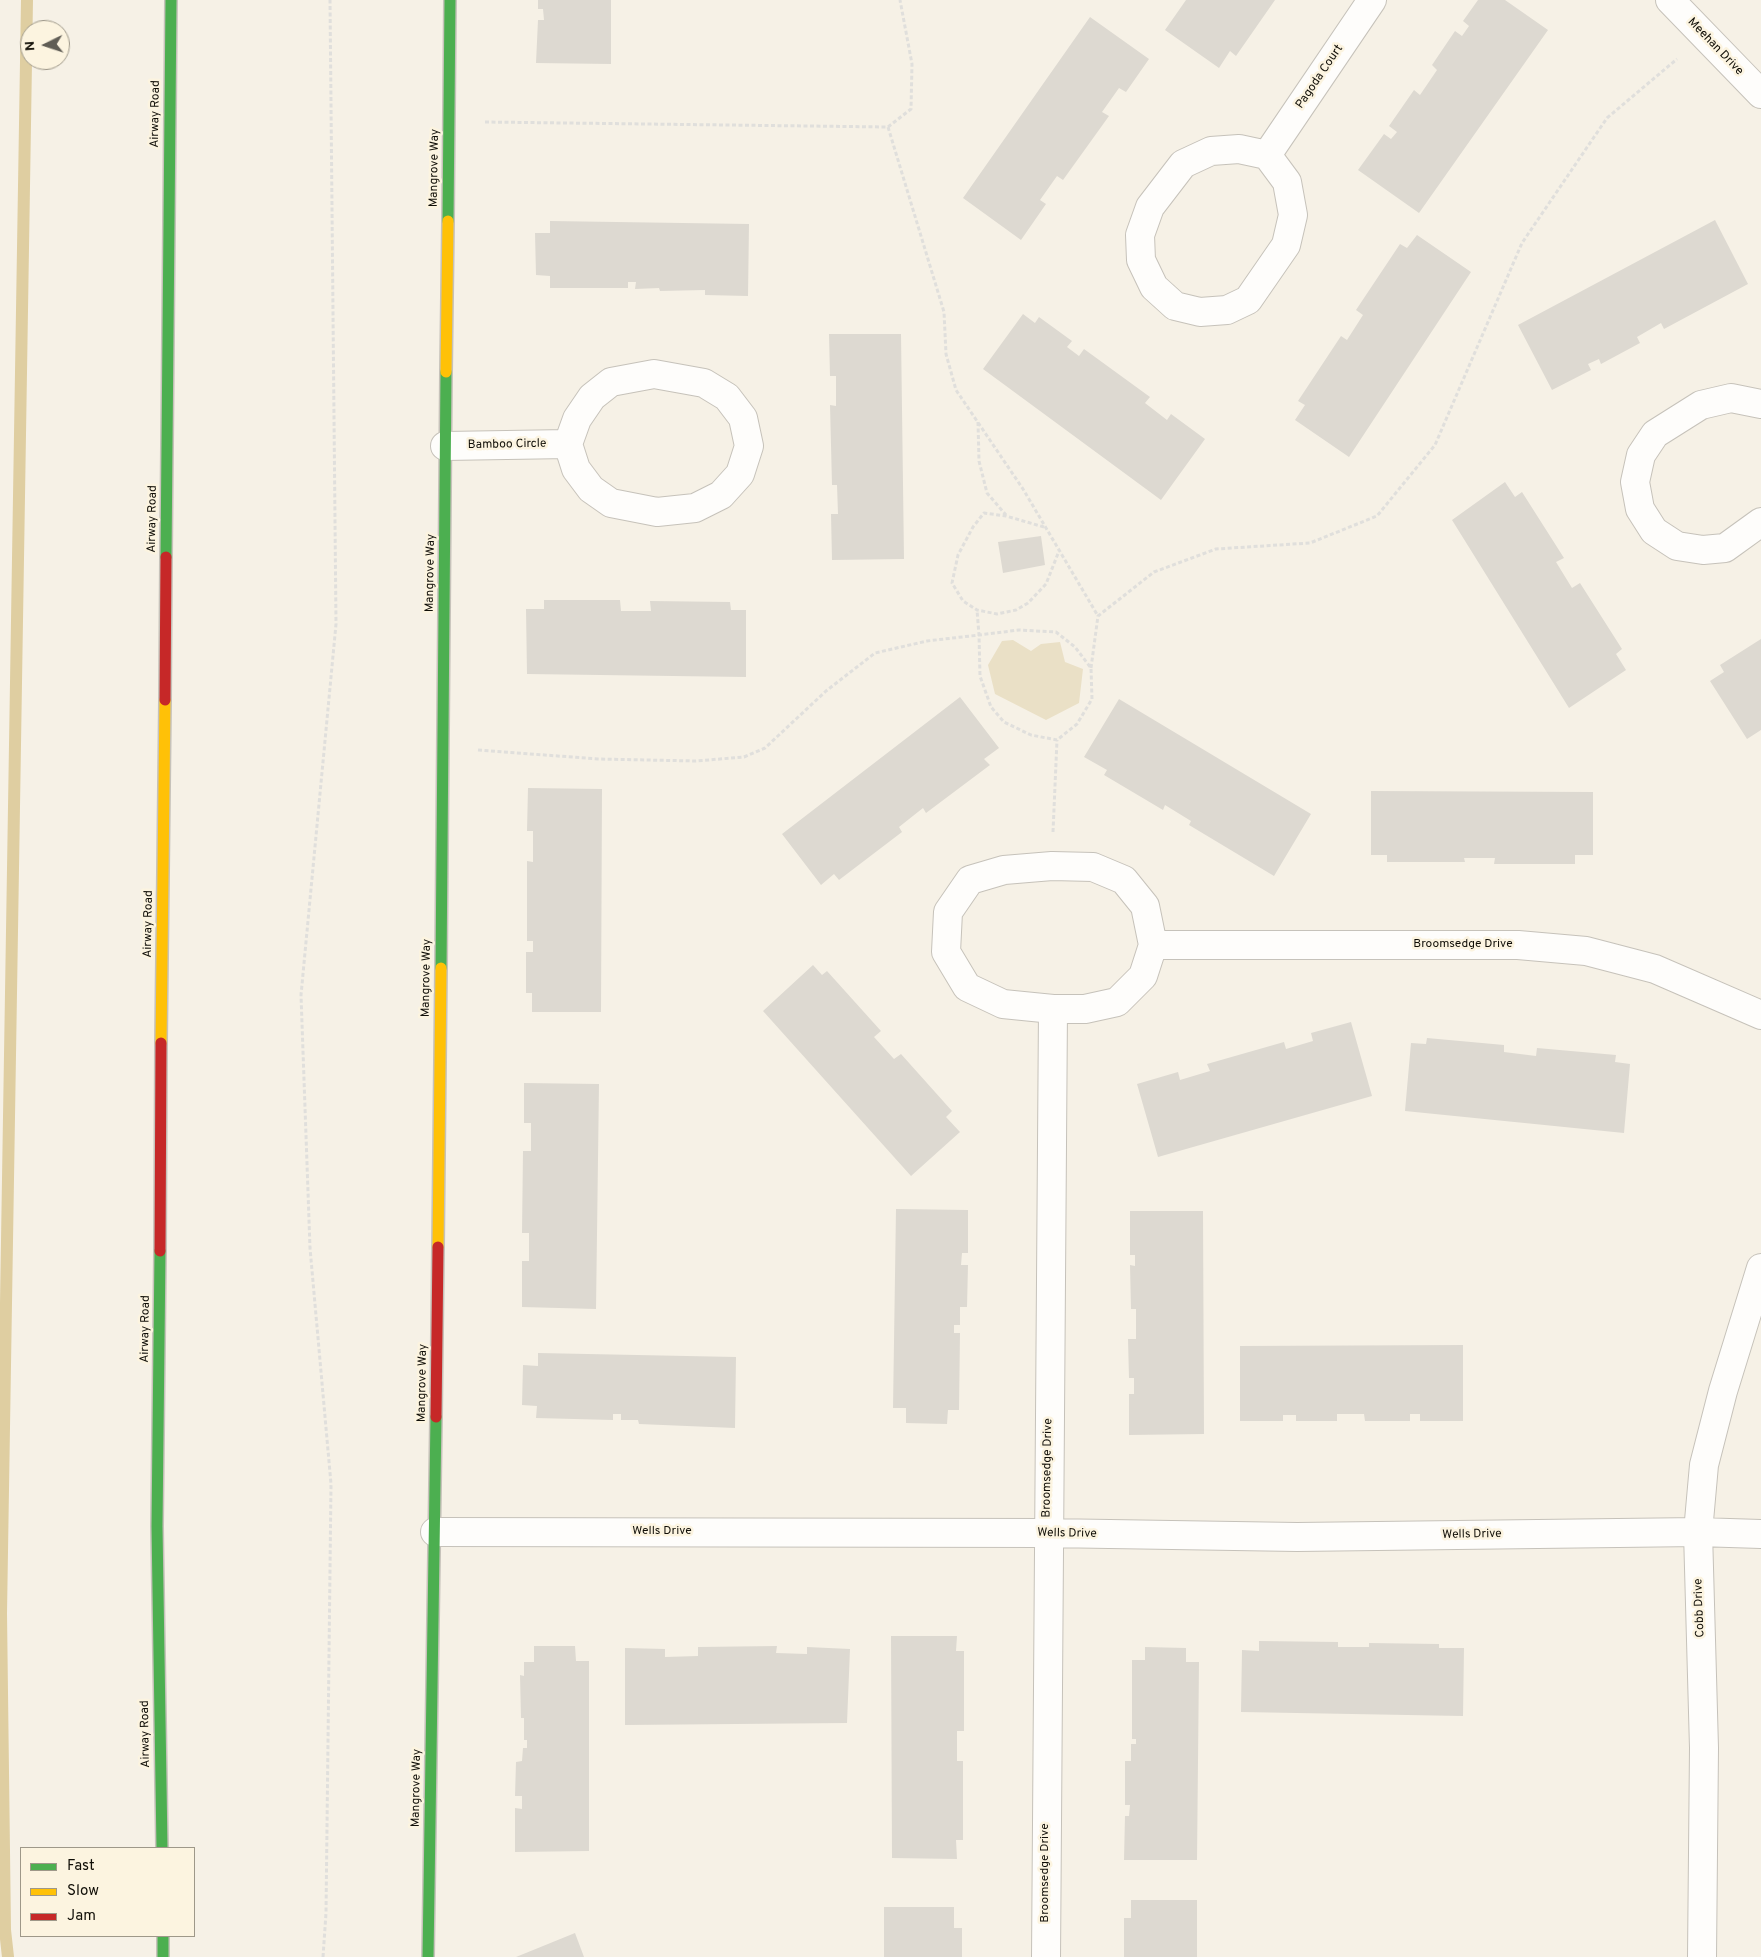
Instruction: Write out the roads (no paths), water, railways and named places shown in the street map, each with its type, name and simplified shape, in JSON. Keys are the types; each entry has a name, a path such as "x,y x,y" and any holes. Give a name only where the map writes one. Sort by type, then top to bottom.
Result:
{"street":[{"name":"Airway Road","path":"162,1847 158,1526 171,0"},
{"name":"Mangrove Way","path":"428,1957 435,1532 450,0"},
{"name":"Pagoda Court","path":"1267,155 1372,0"},
{"name":"Meehan Drive","path":"1670,0 1761,94"},
{"path":"1239,149 1267,155 1287,182 1293,215 1286,245 1248,300 1227,310 1200,312 1175,306 1154,287 1141,260 1140,235 1150,207 1183,164 1211,151 1239,149"},
{"path":"654,374 704,383 727,397 743,418 749,446 740,474 721,496 695,508 657,512 611,503 591,489 576,469 568,444 577,419 592,397 611,382 654,374"},
{"path":"1761,404 1731,398 1701,405 1655,434 1641,456 1635,482 1640,509 1654,531 1676,546 1703,550 1725,548 1761,522"},
{"name":"Bamboo Circle","path":"445,446 568,444"},
{"path":"1052,866 1094,867 1124,880 1145,906 1153,945 1143,976 1117,1002 1085,1009 1053,1009 1003,1004 967,987 946,952 948,912 970,880 1004,870 1052,866"},
{"name":"Broomsedge Drive","path":"1153,945 1518,945 1586,952 1655,969 1761,1015"},
{"name":"Broomsedge Drive","path":"1046,1957 1053,1009"},
{"name":"Cobb Drive","path":"1702,1957 1704,1748 1698,1532 1704,1465 1723,1391 1761,1268"},
{"name":"Wells Drive","path":"435,1532 1048,1533 1297,1537 1698,1532 1761,1534"},
{"path":"163,1937 163,1957"}],"waterway":[{"path":"8,1957 5,1930 1,1613 27,0"}]}
